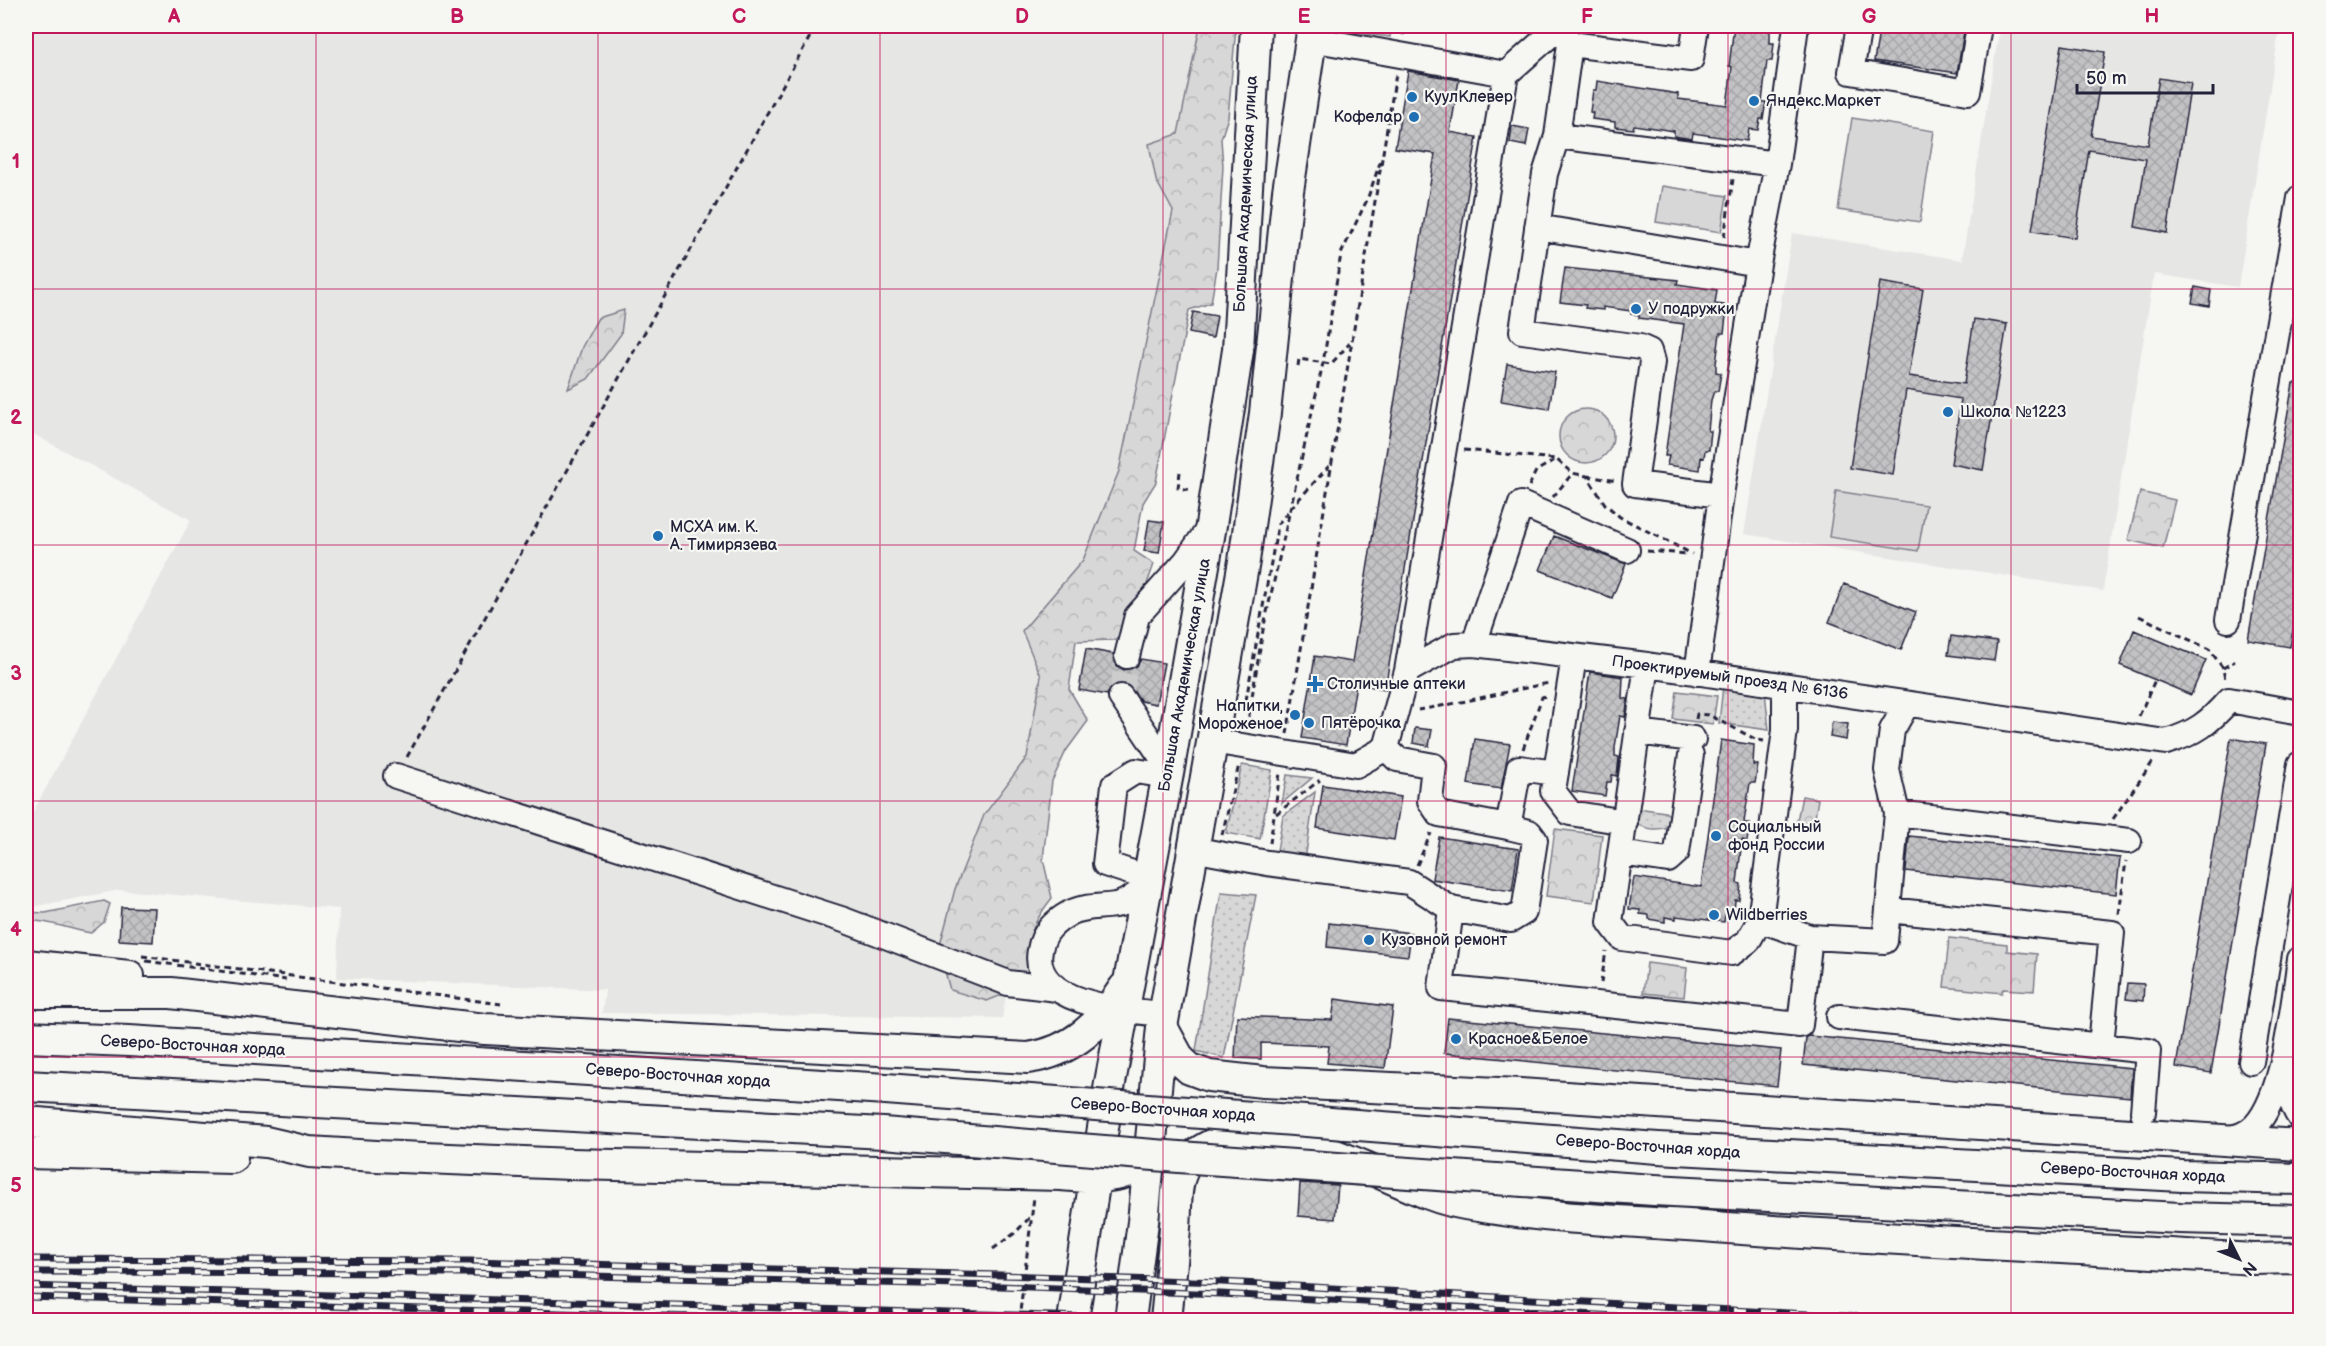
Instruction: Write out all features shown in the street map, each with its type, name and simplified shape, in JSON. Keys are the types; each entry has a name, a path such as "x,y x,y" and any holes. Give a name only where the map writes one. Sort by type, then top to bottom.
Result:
{"main road":[{"name":"Большая Академическая улица","path":"1073,1320 1121,1001 1168,772 1211,525 1238,350 1256,26"},
{"path":"1130,1320 1163,1021 1231,745 1244,561 1264,424 1288,191 1312,32"},
{"path":"26,965 233,988 485,1029"},
{"path":"26,993 171,993 485,1029 1028,1058 1045,1056 1067,1047 1083,1036 1121,1001"},
{"path":"26,1018 129,1041"},
{"path":"1163,1021 1180,1060 1190,1069 1209,1076 1263,1082 1520,1094 2301,1145"},
{"name":"Северо-Восточная хорда","path":"26,1037 129,1041 886,1089 1658,1148 2182,1176 2301,1179"},
{"path":"26,1086 883,1133 1191,1158 1654,1190 2180,1218 2301,1221"},
{"path":"26,1096 86,1091"},
{"path":"26,1122 266,1142 309,1152 571,1164 1061,1175 1096,1178 1136,1170 1149,1161"},
{"path":"1166,1320 1176,1223 1174,1201 1184,1167 1203,1149 1223,1140 1243,1136 1275,1137 1306,1145 1432,1196 1476,1206 1536,1214 1787,1232 2242,1258 2301,1258"},
{"path":"26,1153 265,1158 309,1152"}],"street":[{"path":"1231,745 1356,765 1386,748 1407,671 1506,74 1563,32 1691,59 1695,26"},
{"path":"1697,673 1702,555 1721,495 1758,264 1777,164 1796,26"},
{"path":"1859,26 1851,72 1968,92 1979,26"},
{"path":"1312,32 1400,54 1506,74"},
{"path":"1563,32 1557,136 1545,174 1522,331 1640,346 1649,351 1652,362 1635,484 1721,495"},
{"path":"1557,136 1777,164"},
{"path":"2228,620 2301,198"},
{"path":"1537,227 1758,264"},
{"path":"1474,644 1531,508 1627,550"},
{"path":"1127,656 1137,616 1186,561 1211,525"},
{"name":"Проектируемый проезд № 6136","path":"1407,671 1454,645 1474,644 1571,676 1647,665 2166,742 2189,735 2211,721 2229,700"},
{"path":"1647,665 1610,922 1622,938 1732,953 1748,941 1760,920 1783,743 1785,686"},
{"path":"1571,676 1553,791 1570,813 1624,822"},
{"path":"1121,698 1168,772"},
{"path":"2229,700 2301,713"},
{"path":"1760,920 1810,937 1885,941 1897,813 1887,770 1892,730 1907,704"},
{"path":"1620,853 1668,860 1677,852 1692,747 1637,732"},
{"path":"1205,852 1267,863 1409,882 1451,909 1511,920 1524,912 1535,840 1529,832 1439,814 1430,801 1434,766 1397,759 1386,748"},
{"path":"2251,1062 2301,764"},
{"path":"1508,827 1519,768 1556,773"},
{"path":"1163,1021 1121,1001 1080,1001 1057,989 1044,976 1038,958 1042,939 1051,926 1072,912 1119,904 1133,898 1147,882 1106,864 1114,786 1136,771 1168,772"},
{"path":"396,776 844,920 1008,983 1057,989"},
{"path":"1897,813 2128,841"},
{"path":"1451,909 1441,988 1800,1025 1810,937"},
{"path":"1888,910 2112,933 2101,1045"},
{"path":"2223,1140 2244,1135 2254,1127 2271,1101 2284,1052 2301,959"},
{"path":"1839,1017 2148,1051 2143,1112"},
{"path":"2284,1052 2287,1086 2301,1119"},
{"path":"1157,1088 1174,1201"}],"path":[{"path":"396,776 816,26"},
{"path":"1267,863 1330,465 1404,26"},
{"path":"2294,26 2301,38"},
{"path":"1205,852 1231,745 1263,630 1323,363 1341,254 1367,200 1384,149"},
{"path":"1721,257 1736,159"},
{"path":"1298,366 1299,359 1331,364 1351,342"},
{"path":"1444,447 1556,459 1572,473 1635,484"},
{"path":"1531,508 1536,471 1556,459"},
{"path":"1244,711 1278,524 1330,465"},
{"path":"1180,472 1178,488 1195,490"},
{"path":"1531,508 1572,473"},
{"path":"1587,476 1605,504 1620,517 1702,555"},
{"path":"1627,550 1702,555"},
{"path":"2139,616 2209,649 2223,668 2229,700"},
{"path":"2223,668 2235,661"},
{"path":"1413,711 1467,702 1571,676"},
{"path":"1519,768 1526,738 1542,697 1571,676"},
{"path":"2130,736 2155,680"},
{"path":"1692,747 1697,714 1709,715 1757,740 1783,743"},
{"path":"2100,838 2166,742"},
{"path":"1205,852 1231,745"},
{"path":"1274,815 1324,776 1313,774"},
{"path":"1409,882 1439,814"},
{"path":"2112,933 2120,910 2128,841"},
{"path":"1598,1004 1610,922"},
{"path":"329,986 140,958 505,1005"},
{"path":"1019,1320 1033,1206"},
{"path":"993,1249 1015,1233 1033,1214"}],"shaded area":[{"name":"МСХА им. К. А. Тимирязева","path":"26,26 1214,26 1153,407 1070,623 1043,792 1002,1018 602,1013 605,990 337,978 339,909 120,890 26,908 26,825 191,520 26,430"},
{"name":"Школа №1223","path":"2000,26 2280,26 2238,287 2154,274 2103,591 1744,534 1792,233 1962,260"}],"green space":[{"path":"1200,26 1236,26 1228,117 1221,139 1223,166 1217,268 1211,303 1189,310 1156,482 1143,503 1134,551 1154,564 1147,584 1116,640 1076,641 1069,689 1088,721 1066,751 1052,781 1043,859 1052,898 1037,920 1031,937 1032,983 987,1001 950,990 939,949 955,889 984,815 1027,757 1041,676 1022,631 1083,560 1119,471 1173,211 1156,180 1149,144 1178,134"},
{"path":"1331,26 1392,26 1390,37 1339,30"},
{"path":"1852,118 1934,131 1920,222 1838,210"},
{"path":"1662,186 1727,196 1721,232 1656,222"},
{"path":"624,310 621,334 588,379 568,389 582,347 598,318"},
{"path":"1581,409 1591,409 1605,417 1611,426 1613,436 1611,446 1605,455 1591,463 1581,463 1564,451 1559,441 1559,431 1571,414"},
{"path":"1836,491 1926,505 1918,551 1829,537"},
{"path":"2140,492 2175,500 2163,548 2128,540"},
{"path":"1723,686 1765,692 1769,730 1719,723"},
{"path":"1677,691 1717,696 1713,724 1673,719"},
{"path":"1242,765 1272,770 1260,839 1226,833"},
{"path":"1287,775 1312,778 1282,803"},
{"path":"1315,792 1305,860 1276,856 1283,816"},
{"path":"1802,796 1818,799 1813,829 1796,826"},
{"path":"1644,809 1665,812 1672,817 1671,826 1652,829 1634,822 1635,812"},
{"path":"1555,829 1602,835 1594,902 1546,896"},
{"path":"1221,892 1256,895 1224,1058 1196,1051"},
{"path":"104,901 110,904 104,922 91,933 26,920 26,912 45,913"},
{"path":"1949,938 2007,944 2007,951 2037,954 2034,991 2003,989 2002,993 1944,987"},
{"path":"1647,963 1687,968 1684,997 1643,993"}],"building":[{"path":"1734,26 1770,26 1770,43 1774,43 1772,61 1767,61 1762,102 1766,102 1763,119 1760,119 1758,130 1749,129 1747,141 1693,133 1692,139 1674,136 1674,131 1634,125 1633,129 1615,127 1615,122 1592,119 1593,113 1590,112 1593,90 1596,90 1597,81 1678,94 1678,99 1727,105"},
{"path":"1880,26 1965,26 1957,73 1874,61"},
{"path":"2062,45 2105,52 2091,136 2148,145 2159,78 2191,83 2167,233 2135,227 2146,159 2089,150 2075,238 2032,231"},
{"path":"1408,71 1459,80 1450,132 1477,137 1385,689 1356,684 1346,745 1302,738 1315,656 1352,662 1435,154 1395,148"},
{"path":"1512,126 1529,129 1526,146 1510,143"},
{"path":"1565,268 1678,280 1677,284 1717,290 1715,304 1724,305 1722,316 1726,316 1724,333 1720,333 1716,364 1716,372 1721,373 1718,391 1714,391 1711,400 1709,450 1705,450 1704,458 1701,457 1700,470 1667,465 1669,456 1665,456 1684,324 1639,318 1639,315 1631,314 1631,311 1603,307 1603,310 1585,308 1586,305 1560,302"},
{"path":"1880,282 1923,289 1909,376 1964,384 1974,319 2007,324 1983,470 1951,464 1961,399 1906,390 1893,475 1850,468"},
{"path":"2195,287 2211,290 2209,306 2192,303"},
{"path":"1193,312 1217,316 1213,338 1189,333"},
{"path":"1507,364 1555,372 1549,409 1501,401"},
{"path":"2293,383 2301,383 2301,586 2290,647 2248,640"},
{"path":"1149,520 1164,522 1159,553 1144,551"},
{"path":"1554,536 1626,564 1612,598 1540,570"},
{"path":"1844,584 1916,612 1901,650 1829,622"},
{"path":"2134,630 2206,660 2191,695 2120,665"},
{"path":"1951,636 1997,642 1994,661 1948,655"},
{"path":"1086,649 1113,654 1117,666 1124,670 1137,666 1141,659 1164,663 1156,704 1141,701 1132,689 1121,683 1113,686 1107,695 1079,690"},
{"path":"1590,672 1623,677 1622,698 1628,699 1625,717 1620,716 1615,747 1615,756 1619,757 1617,776 1612,775 1611,782 1607,782 1605,796 1572,791"},
{"path":"1832,722 1848,724 1846,740 1830,737"},
{"path":"1415,728 1432,730 1429,746 1413,743"},
{"path":"2231,738 2266,744 2211,1073 2176,1067"},
{"path":"1475,739 1510,744 1501,789 1468,784"},
{"path":"1721,740 1754,745 1753,765 1758,765 1755,783 1750,783 1745,815 1744,823 1750,823 1747,841 1742,840 1737,883 1741,884 1739,900 1735,900 1734,911 1726,910 1724,922 1676,916 1676,919 1665,917 1665,922 1649,919 1649,915 1640,914 1640,910 1629,909 1634,877 1701,887"},
{"path":"1323,785 1401,797 1394,840 1317,828"},
{"path":"1909,836 2120,858 2116,894 1906,871"},
{"path":"1439,837 1518,849 1512,891 1432,879"},
{"path":"121,907 155,908 153,942 119,940"},
{"name":"Кузовной ремонт","path":"1329,923 1411,933 1408,956 1327,947"},
{"path":"2128,983 2144,984 2143,1001 2126,999"},
{"path":"1335,999 1393,1007 1385,1068 1327,1063 1329,1046 1261,1043 1261,1059 1235,1058 1237,1016 1332,1020"},
{"path":"1448,1018 1781,1050 1777,1086 1444,1053"},
{"path":"1809,1036 2132,1068 2130,1097 1803,1065 1806,1038"},
{"path":"1300,1183 1338,1185 1335,1219 1298,1216"}],"tunnel":[{"path":"1121,697 1127,656"}],"railway":[{"path":"26,1259 471,1261 1222,1282 1916,1320"},
{"path":"26,1272 470,1273 1000,1286 1221,1294 1688,1320"},
{"path":"26,1286 1187,1320"},
{"path":"26,1297 792,1320"}],"place":[{"name":"КуулКлевер","path":"1412,97"},
{"name":"Яндекс.Маркет","path":"1754,101"},
{"name":"Кофелар","path":"1414,117"},
{"name":"У подружки","path":"1636,309"},
{"name":"Школа №1223","path":"1948,412"},
{"name":"МСХА им. К. А. Тимирязева","path":"658,536"},
{"name":"Столичные аптеки","path":"1315,684"},
{"name":"Напитки, Мороженое","path":"1295,715"},
{"name":"Пятёрочка","path":"1309,723"},
{"name":"Социальный фонд России","path":"1716,836"},
{"name":"Wildberries","path":"1714,915"},
{"name":"Кузовной ремонт","path":"1369,940"},
{"name":"Красное&Белое","path":"1456,1039"}]}
